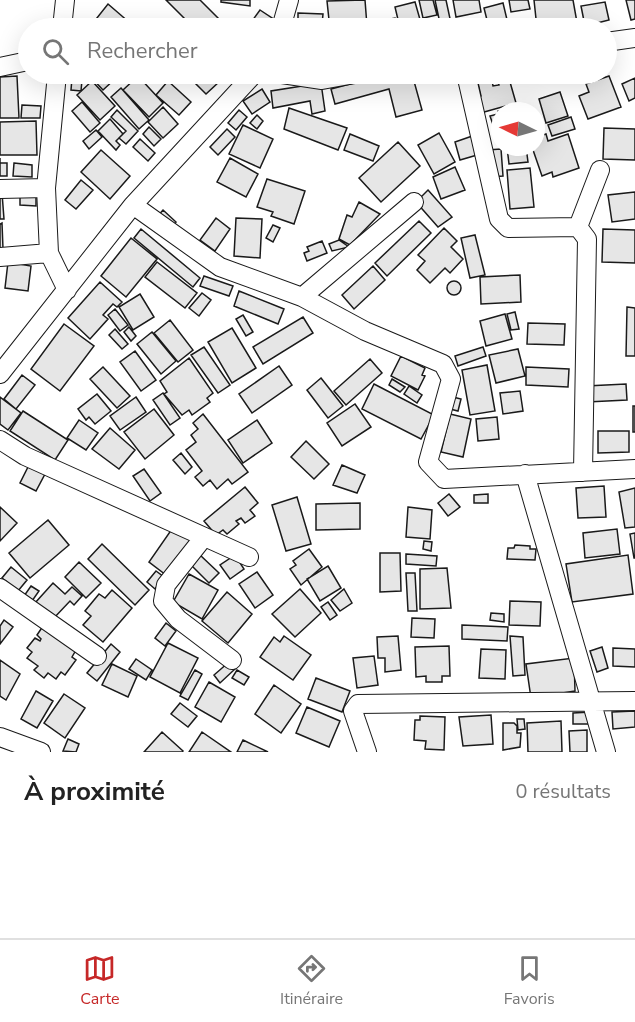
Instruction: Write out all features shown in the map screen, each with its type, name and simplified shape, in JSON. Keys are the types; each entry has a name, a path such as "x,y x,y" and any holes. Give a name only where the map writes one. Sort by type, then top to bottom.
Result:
{"street":[{"path":"63,18 65,0"},
{"path":"284,18 289,0"},
{"path":"617,40 635,38"},
{"path":"0,67 18,64"},
{"path":"56,84 46,188 49,253 67,290"},
{"path":"0,374 133,205 245,84"},
{"path":"468,84 499,219 508,228 578,227"},
{"path":"578,227 600,170"},
{"path":"0,189 46,188"},
{"path":"302,297 414,202"},
{"path":"133,205 220,267 302,297 365,331 443,364 451,379 428,462 444,479 635,469"},
{"path":"578,227 587,239 583,472"},
{"path":"0,257 49,253"},
{"path":"0,440 25,456 249,557"},
{"path":"525,474 606,752"},
{"path":"204,537 166,585 163,601 178,619 232,660"},
{"path":"0,588 97,656"},
{"path":"367,752 353,711 358,704 635,701"},
{"path":"0,737 40,752"}],"building":[{"path":"166,0 200,0 218,18 184,18"},
{"path":"221,0 250,0 250,6 221,2"},
{"path":"365,0 366,18 329,18 327,1"},
{"path":"419,0 433,0 437,15 423,18"},
{"path":"435,0 446,0 450,18 439,18"},
{"path":"453,0 479,0 481,12 456,17"},
{"path":"509,0 528,0 530,9 511,12"},
{"path":"534,0 573,0 576,18 536,18"},
{"path":"626,0 635,0 635,19 631,20"},
{"path":"415,2 420,18 398,18 395,7"},
{"path":"605,2 609,18 583,18 581,6"},
{"path":"503,3 507,18 486,18 484,8"},
{"path":"108,4 124,18 97,18"},
{"path":"260,10 272,18 254,18"},
{"path":"298,13 323,14 323,18 298,18"},
{"path":"17,76 19,118 0,118 0,77"},
{"path":"635,78 635,98 629,101 622,84"},
{"path":"72,84 82,84 81,91 71,90"},
{"path":"89,84 95,84 115,106 100,120 77,95"},
{"path":"97,84 110,84 103,90"},
{"path":"129,84 145,84 163,103 149,117 123,90"},
{"path":"165,84 171,84 191,102 179,115 156,95"},
{"path":"196,84 217,84 206,94"},
{"path":"321,84 325,111 312,114 310,101 273,108 271,91"},
{"path":"350,84 415,84 422,110 396,117 389,89 335,104 331,89"},
{"path":"478,84 493,84 493,86 511,84 516,102 491,102 491,110 477,114 473,98 481,96"},
{"path":"586,84 612,84 621,107 588,119 579,96 589,92"},
{"path":"121,88 149,120 139,129 111,97"},
{"path":"262,89 270,102 252,114 243,101"},
{"path":"560,92 568,116 546,123 545,102 540,102 539,99"},
{"path":"82,102 100,123 90,132 72,111"},
{"path":"22,105 41,106 40,118 21,118"},
{"path":"163,107 178,124 163,138 148,122"},
{"path":"289,108 347,128 338,150 284,129"},
{"path":"117,110 138,131 126,144 119,138 126,131 111,117"},
{"path":"239,110 247,117 236,130 228,123"},
{"path":"257,115 263,121 257,129 250,123"},
{"path":"571,117 575,129 552,136 548,125"},
{"path":"110,119 123,134 116,141 120,145 116,150 98,131"},
{"path":"36,121 37,155 0,155 0,122"},
{"path":"243,125 273,139 260,168 229,154"},
{"path":"149,127 161,139 154,146 143,134"},
{"path":"604,128 635,129 635,160 603,159"},
{"path":"227,129 235,137 218,155 210,147"},
{"path":"96,130 102,137 89,149 83,141"},
{"path":"439,133 455,162 434,174 418,145"},
{"path":"350,134 379,146 373,161 344,150"},
{"path":"478,134 484,153 460,160 455,142"},
{"path":"545,134 548,141 568,134 579,168 553,177 552,172 542,176 535,156 545,156"},
{"path":"140,139 155,153 148,161 133,147"},
{"path":"398,142 420,166 381,202 359,178"},
{"path":"101,150 130,176 110,199 81,172"},
{"path":"487,150 491,150 491,156 502,156 503,176 489,177"},
{"path":"508,156 527,156 528,162 509,164"},
{"path":"230,158 258,174 246,197 217,182"},
{"path":"0,163 7,163 7,176 0,176"},
{"path":"14,163 32,165 32,177 13,176"},
{"path":"455,167 465,190 441,199 433,177"},
{"path":"530,168 534,207 510,209 507,170"},
{"path":"267,179 305,191 294,224 271,216 273,212 257,207"},
{"path":"81,180 93,190 76,209 65,200"},
{"path":"20,190 36,190 36,206 20,205"},
{"path":"428,190 452,217 438,227 416,202"},
{"path":"635,192 635,219 612,222 608,195"},
{"path":"0,193 2,193 4,219 0,219"},
{"path":"359,202 380,214 350,245 339,239 347,215 352,217"},
{"path":"163,210 176,222 170,230 156,218"},
{"path":"216,218 230,229 215,251 200,240"},
{"path":"236,218 262,219 260,258 234,256"},
{"path":"419,221 431,233 387,276 375,263"},
{"path":"2,223 3,249 0,249 0,224"},
{"path":"273,225 280,228 273,242 266,238"},
{"path":"444,228 457,241 451,247 463,259 450,273 445,268 430,283 417,270 425,261 418,255"},
{"path":"141,229 200,278 193,287 134,238"},
{"path":"603,229 635,230 635,263 602,262"},
{"path":"475,235 485,275 470,278 461,238"},
{"path":"131,238 157,259 126,297 101,276"},
{"path":"339,240 349,247 332,251 329,244"},
{"path":"322,241 327,253 307,261 304,253 309,251 307,247"},
{"path":"8,262 31,266 28,291 5,288"},
{"path":"157,262 197,293 185,308 145,277"},
{"path":"373,266 385,280 354,309 342,295"},
{"path":"520,275 521,302 481,304 480,277"},
{"path":"204,276 233,286 229,296 200,286"},
{"path":"451,281 457,281 461,288 457,295 451,295 447,291 447,285"},
{"path":"100,282 122,302 117,307 113,304 103,315 108,319 90,339 68,318"},
{"path":"239,291 284,309 278,324 234,306"},
{"path":"202,293 211,300 199,316 189,308"},
{"path":"140,294 154,317 133,330 119,307"},
{"path":"627,307 635,308 635,356 626,356"},
{"path":"115,309 128,325 120,331 108,315"},
{"path":"515,312 519,329 511,330 507,314"},
{"path":"505,314 512,339 486,346 480,321"},
{"path":"243,315 253,332 246,336 236,319"},
{"path":"303,317 313,333 263,364 253,347"},
{"path":"170,320 193,350 178,362 154,333"},
{"path":"528,323 565,324 564,345 527,344"},
{"path":"64,324 94,346 60,391 31,369"},
{"path":"129,327 136,336 131,341 124,332"},
{"path":"232,328 256,368 232,383 208,342"},
{"path":"115,329 128,344 122,349 109,335"},
{"path":"152,332 176,361 161,374 137,344"},
{"path":"204,347 230,385 218,393 191,355"},
{"path":"483,347 486,356 458,366 455,356"},
{"path":"518,349 525,376 496,383 489,355"},
{"path":"135,351 156,380 141,391 120,362"},
{"path":"401,356 425,368 422,375 425,376 418,390 391,376"},
{"path":"189,358 213,393 207,398 210,402 192,415 189,410 182,415 164,394 167,392 160,381"},
{"path":"370,359 382,373 346,405 334,391"},
{"path":"487,365 495,411 470,415 462,370"},
{"path":"279,366 292,385 252,413 239,394"},
{"path":"103,367 130,396 117,408 90,379"},
{"path":"526,367 569,369 568,387 526,385"},
{"path":"22,375 35,385 16,409 4,399"},
{"path":"321,378 343,406 328,418 307,390"},
{"path":"392,379 405,387 400,392 389,385"},
{"path":"374,384 434,415 421,439 362,409"},
{"path":"626,384 627,400 587,402 586,386"},
{"path":"409,386 422,395 417,403 404,394"},
{"path":"520,391 523,411 503,414 500,393"},
{"path":"163,393 180,418 170,425 153,400"},
{"path":"97,394 111,411 95,424 89,417 86,420 78,409"},
{"path":"449,396 461,399 458,411 446,408"},
{"path":"0,397 21,413 8,430 0,424"},
{"path":"136,397 146,412 120,430 110,416"},
{"path":"355,404 371,427 342,446 327,423"},
{"path":"633,406 635,406 635,432 633,432"},
{"path":"154,409 174,435 145,459 124,432"},
{"path":"23,411 68,440 55,460 10,431"},
{"path":"203,414 248,472 232,484 228,479 217,489 210,480 203,486 195,477 202,471 186,450 196,442 191,435 198,429 193,423"},
{"path":"450,414 471,419 463,457 441,452"},
{"path":"497,417 499,439 478,441 476,419"},
{"path":"79,420 98,433 86,450 67,438"},
{"path":"257,420 272,443 243,463 228,440"},
{"path":"110,428 135,450 119,469 92,449"},
{"path":"598,431 629,431 629,452 598,453"},
{"path":"306,441 329,464 314,479 291,457"},
{"path":"181,453 192,467 185,474 173,460"},
{"path":"29,465 45,474 36,491 20,483"},
{"path":"342,465 365,475 357,493 333,485"},
{"path":"144,469 161,493 150,501 133,476"},
{"path":"604,486 606,517 578,518 576,488"},
{"path":"245,487 258,503 250,510 255,516 245,523 241,518 236,521 239,524 227,534 223,530 216,535 204,521"},
{"path":"635,488 635,527 625,528 619,492"},
{"path":"449,494 460,507 448,516 438,503"},
{"path":"488,494 488,503 474,503 474,495"},
{"path":"297,497 311,544 286,551 272,505"},
{"path":"360,503 360,529 316,530 316,504"},
{"path":"0,507 17,523 0,541"},
{"path":"408,507 432,510 430,539 406,537"},
{"path":"48,520 69,545 30,578 9,553"},
{"path":"174,526 192,540 166,575 149,562"},
{"path":"617,529 620,554 585,558 583,533"},
{"path":"635,533 635,558 634,558 630,534"},
{"path":"424,541 432,542 431,551 423,549"},
{"path":"102,544 149,590 135,605 88,559"},
{"path":"515,545 530,546 530,549 536,549 535,560 507,559 508,548 514,548"},
{"path":"309,549 322,567 301,585 290,569 296,565 293,561"},
{"path":"380,553 400,553 401,591 380,592"},
{"path":"406,554 437,556 436,566 406,564"},
{"path":"200,555 219,573 209,583 191,565"},
{"path":"235,555 244,569 230,579 220,565"},
{"path":"628,555 633,594 572,602 566,564"},
{"path":"79,562 101,583 86,598 65,577"},
{"path":"328,566 341,588 320,601 307,579"},
{"path":"11,567 27,580 18,591 2,578"},
{"path":"447,568 451,608 420,609 420,569"},
{"path":"156,571 164,577 155,589 147,582"},
{"path":"257,572 273,595 255,608 239,584"},
{"path":"406,573 415,573 417,611 408,611"},
{"path":"189,574 218,590 202,619 173,602"},
{"path":"53,583 65,594 72,587 82,596 74,605 70,601 53,619 35,603"},
{"path":"31,586 39,591 32,601 24,596"},
{"path":"300,589 321,613 295,637 272,614"},
{"path":"344,589 352,603 340,611 331,600"},
{"path":"112,590 132,608 103,642 83,625 91,616 85,611 99,594 105,598"},
{"path":"227,592 252,614 228,643 202,621"},
{"path":"510,601 541,602 540,626 509,625"},
{"path":"328,602 337,615 330,620 321,607"},
{"path":"491,613 504,614 504,622 490,620"},
{"path":"412,618 435,619 434,638 411,637"},
{"path":"4,620 13,627 0,644 0,626"},
{"path":"166,623 176,631 165,646 155,638"},
{"path":"462,625 508,627 507,641 462,639"},
{"path":"43,626 76,650 72,657 76,660 65,675 61,672 56,679 48,673 44,678 34,670 38,666 27,658 32,652 27,648 35,638 40,641 37,635"},
{"path":"284,636 311,655 293,680 260,657 274,637 280,642"},
{"path":"398,636 401,670 385,672 385,658 378,658 377,637"},
{"path":"510,636 523,637 525,675 513,676"},
{"path":"168,643 198,658 180,693 150,677"},
{"path":"111,644 120,652 97,681 87,673"},
{"path":"449,646 450,676 442,676 442,682 426,682 426,676 416,677 415,647"},
{"path":"602,647 608,668 597,672 590,651"},
{"path":"613,648 635,649 635,667 613,666"},
{"path":"481,649 506,650 505,679 479,678"},
{"path":"374,656 378,685 357,688 353,658"},
{"path":"574,658 575,691 531,698 526,664"},
{"path":"136,659 152,670 146,680 129,669"},
{"path":"0,660 20,674 6,700 0,696"},
{"path":"229,662 235,669 220,683 214,675"},
{"path":"112,664 137,676 128,697 102,685"},
{"path":"195,670 202,674 188,700 180,696"},
{"path":"237,670 249,677 244,685 232,678"},
{"path":"316,678 350,691 342,712 308,699"},
{"path":"209,682 235,697 221,722 195,707"},
{"path":"274,685 301,704 281,733 255,714"},
{"path":"36,691 53,701 37,728 21,719"},
{"path":"64,694 85,708 65,738 44,723"},
{"path":"180,703 197,716 188,727 171,714"},
{"path":"307,707 340,721 329,747 296,733"},
{"path":"635,711 635,727 613,729 612,712"},
{"path":"591,712 591,724 573,724 573,713"},
{"path":"491,715 493,744 463,746 459,717"},
{"path":"420,716 445,717 444,750 425,749 426,741 414,740 415,720 420,720"},
{"path":"517,719 524,719 525,729 518,730"},
{"path":"561,721 562,752 528,752 527,723"},
{"path":"503,723 514,723 517,726 517,733 521,733 520,747 503,750"},
{"path":"587,730 587,752 570,752 569,731"},
{"path":"162,732 183,751 144,752"},
{"path":"202,732 231,752 189,752"},
{"path":"68,739 79,744 76,752 63,751"},
{"path":"243,740 268,752 237,752"}]}
